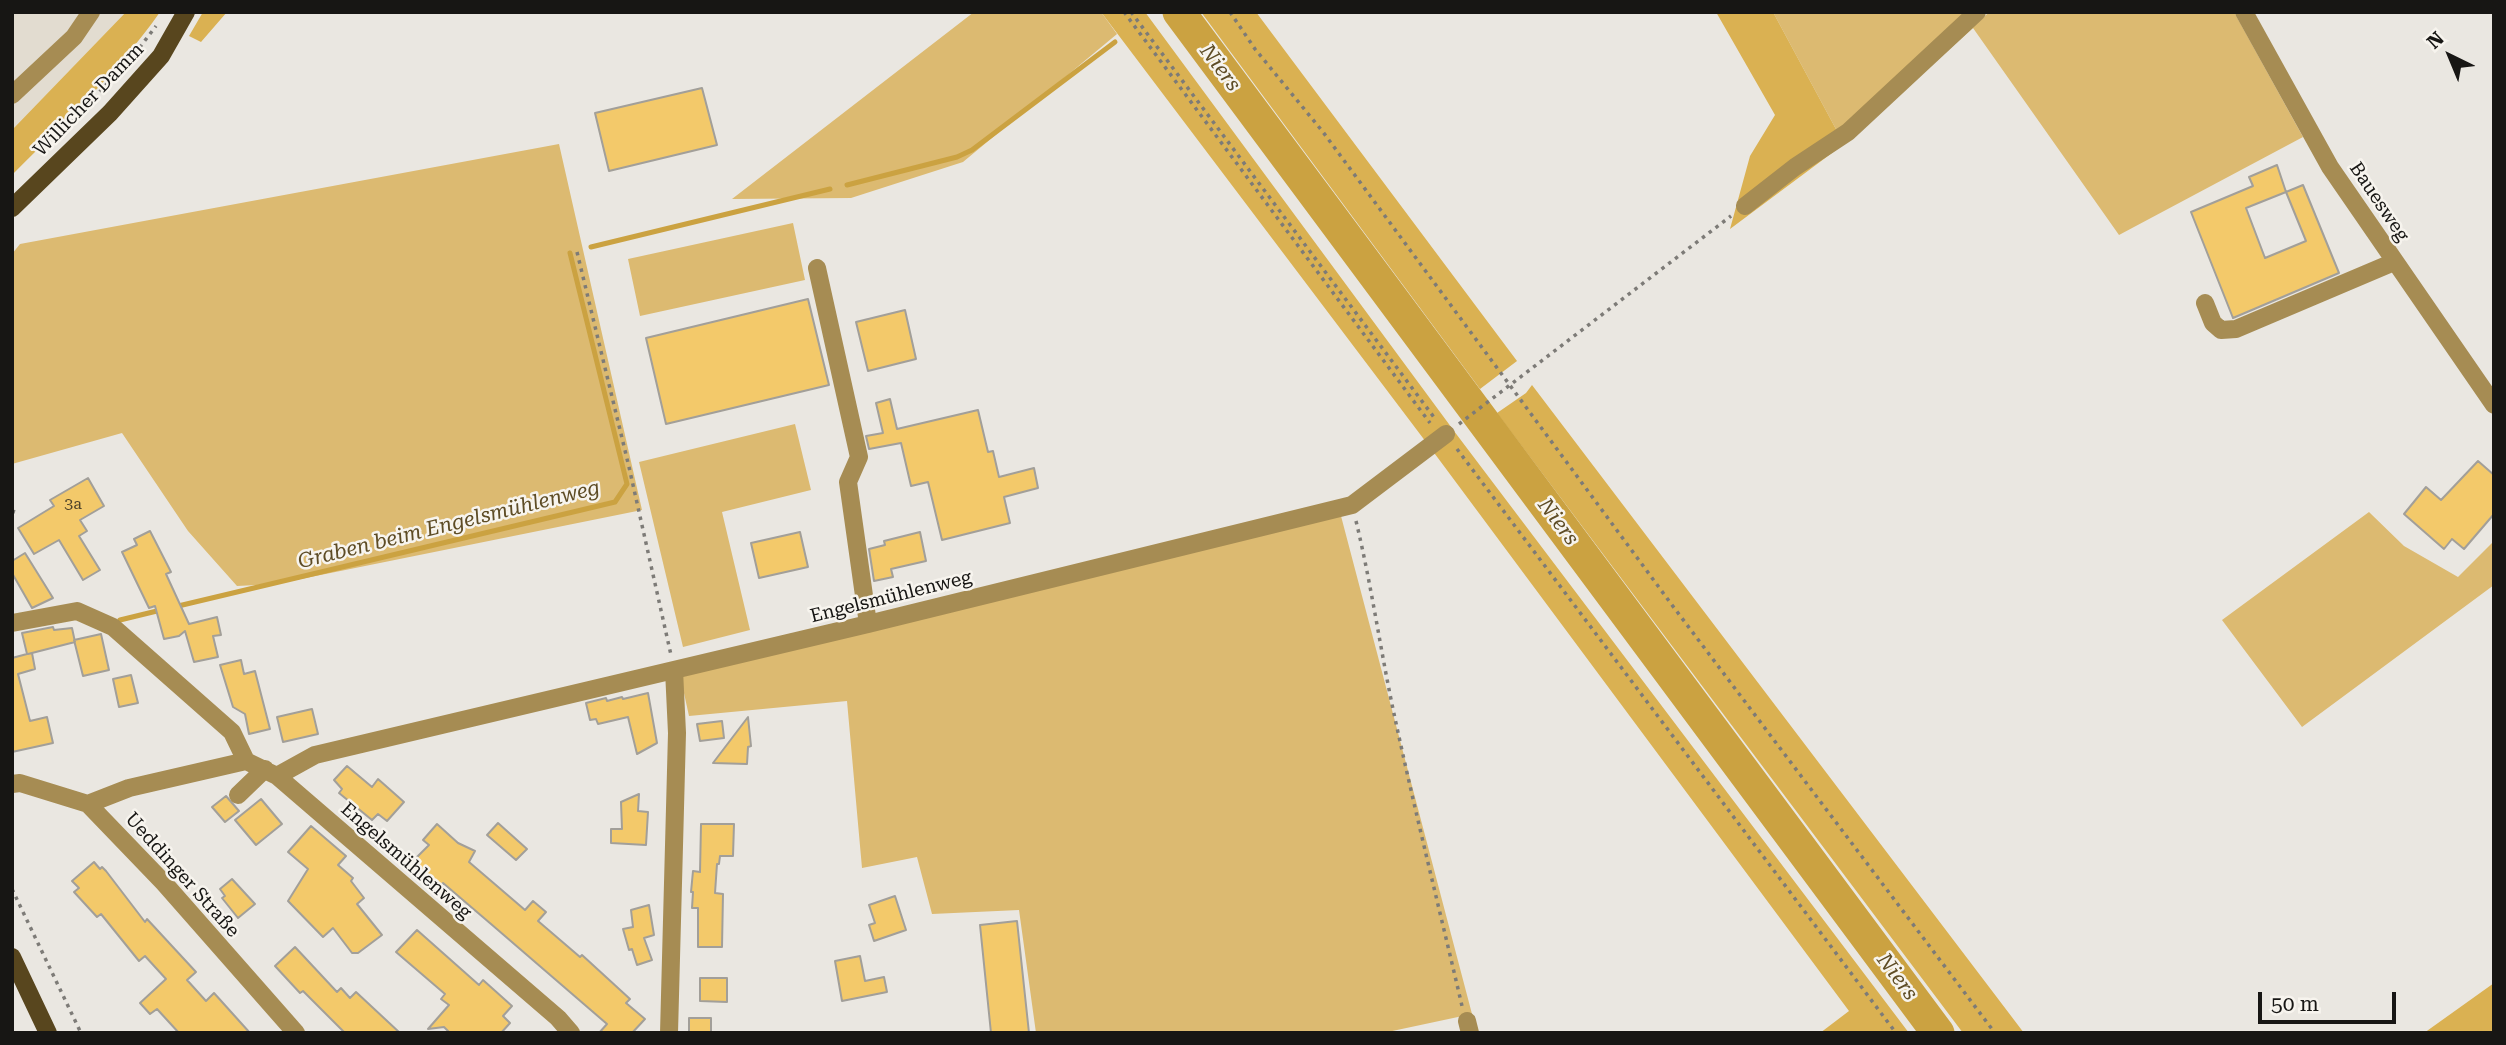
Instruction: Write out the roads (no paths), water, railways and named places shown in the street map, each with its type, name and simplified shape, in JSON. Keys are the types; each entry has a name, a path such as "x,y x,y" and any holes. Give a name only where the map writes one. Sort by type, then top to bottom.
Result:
{"main road":[{"name":"Willicher Damm","path":"12,208 110,113 161,56 186,12"},
{"path":"12,957 48,1033"}],"street":[{"path":"12,95 74,37 92,12"},
{"path":"1745,206 1795,167 1848,132 1977,12"},
{"name":"Bauesweg","path":"2244,12 2330,167 2494,405"},
{"path":"2205,303 2213,323 2221,330 2236,329 2394,262"},
{"path":"817,268 859,457 848,482 868,624"},
{"name":"Engelsmühlenweg","path":"271,772 315,755 868,624 1352,505 1446,434"},
{"path":"12,623 76,611 113,627 232,732 246,761 129,788 88,804"},
{"path":"669,1033 677,733 674,670"},
{"name":"Engelsmühlenweg","path":"246,761 271,772 558,1018 571,1033"},
{"path":"238,794 271,772"},
{"name":"Ueddinger Straße","path":"12,784 20,783 88,804 164,883 296,1033"}],"waterway":[{"name":"Niers","path":"1179,12 1938,1033"},
{"name":"Graben beim Engelsmühlenweg","path":"847,185 957,157 972,150 1115,42"},
{"name":"Graben beim Engelsmühlenweg","path":"591,247 830,189"},
{"name":"Graben beim Engelsmühlenweg","path":"174,607 615,502 627,484 570,253"},
{"name":"Graben beim Engelsmühlenweg","path":"120,620 161,610"}]}
